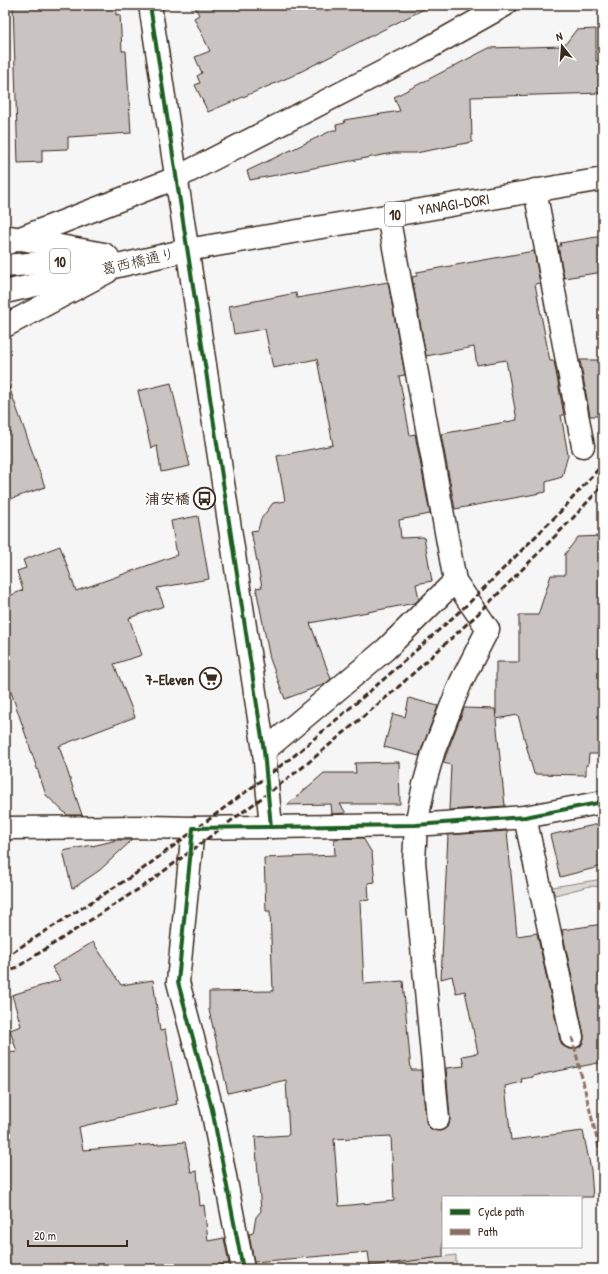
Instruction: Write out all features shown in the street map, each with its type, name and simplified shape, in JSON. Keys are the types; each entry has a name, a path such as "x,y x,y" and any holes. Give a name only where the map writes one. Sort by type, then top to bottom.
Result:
{"street":[{"path":"150,5 186,250 264,751 271,827"},
{"path":"10,239 176,178 425,50 506,5"},
{"name":"YANAGI-DORI","path":"186,250 603,179"},
{"path":"534,190 583,446"},
{"path":"388,215 455,581 488,629 461,682 434,750 424,785 416,825 414,861 438,1119"},
{"path":"10,239 116,262"},
{"name":"葛西橋通り","path":"5,292 116,262 186,250"},
{"path":"5,326 116,262"},
{"name":"葛西橋通り","path":"5,266 116,262"},
{"path":"264,751 386,649 455,581"},
{"path":"5,828 193,828 416,825 525,817 603,802"},
{"path":"525,817 572,1037"},
{"path":"193,828 178,982 212,1109 243,1269"}],"shaded area":[{"path":"603,879 603,887 590,886 555,895 552,887"},
{"path":"456,1255 456,1269 371,1269 370,1266"}],"building":[{"path":"13,5 116,5 116,15 120,14 122,51 126,51 131,133 68,137 68,149 42,150 42,162 18,163"},
{"path":"194,5 432,5 292,76 208,112 195,85 200,83 197,76 202,73 195,57 210,51 194,18 199,15"},
{"path":"596,29 596,61 603,60 603,93 471,97 472,142 416,153 393,153 250,180 247,171 333,130 337,130 336,125 345,123 344,120 400,111 394,97 489,48 564,46 576,30"},
{"path":"603,236 603,272 564,278 558,246 561,246 560,243"},
{"path":"534,251 540,283 535,284 550,361 554,361 564,415 561,415 568,455 562,477 546,482 546,492 455,509 441,434 517,420 506,360 477,365 474,347 426,356 412,277 417,276 417,272"},
{"path":"388,282 405,375 399,376 410,435 415,434 430,514 399,520 401,538 424,537 432,581 416,584 419,599 415,603 310,623 331,679 325,684 285,699 270,659 256,588 262,587 251,531 258,530 261,519 273,503 285,501 277,456 333,445 317,359 273,368 265,329 234,334 229,306 296,293 297,298"},
{"path":"580,360 603,360 603,416 590,416"},
{"path":"171,383 190,466 161,472 157,446 151,448 138,391"},
{"path":"8,384 45,487 5,501 5,385"},
{"path":"198,516 209,579 157,588 164,606 129,618 142,655 114,664 135,717 59,746 82,815 67,815 46,795 5,674 5,598 23,590 17,571 26,568 23,560 60,546 76,591 177,555 171,521"},
{"path":"603,536 603,568 601,568 603,754 589,754 588,765 586,765 586,775 534,774 518,715 496,719 505,806 449,810 451,765 443,763 464,708 495,709 496,718 496,662 519,662 519,615 538,615 551,575 565,575 565,554 578,537"},
{"path":"409,698 438,706 419,756 384,747 393,714 405,717"},
{"path":"399,762 400,804 340,804 346,813 332,814 331,804 287,805 324,773 356,773 355,763"},
{"path":"603,823 603,866 560,877 550,835"},
{"path":"507,831 517,936 537,933 560,1040 563,1046 569,1049 575,1049 581,1046 584,1040 584,1035 562,930 603,924 603,1062 533,1076 521,1079 522,1082 505,1086 511,1140 583,1131 591,1170 593,1197 442,1196 443,1257 370,1266 368,1252 254,1262 249,1234 253,1233 256,1217 261,1211 255,1137 289,1135 286,1080 228,1093 209,1010 209,992 273,991 270,911 266,911 264,858 335,855 334,839 363,838 372,853 375,882 368,883 369,900 360,901 364,984 403,981 411,1070 421,1070 426,1121 432,1130 440,1131 449,1125 450,1118 446,1068 464,1066 462,1056 478,1053 465,991 456,993 452,976 441,979 448,835","holes":["391,1136 394,1201 339,1206 334,1139"]},
{"path":"117,840 132,840 100,870 72,889 63,851"},
{"path":"93,942 121,985 153,980 160,1031 165,1030 178,1100 176,1101 177,1104 79,1127 83,1150 185,1142 191,1172 197,1171 200,1206 204,1205 208,1241 224,1238 229,1264 217,1265 218,1269 9,1269 5,1252 5,1053 17,1052 10,1030 21,1026 12,995 60,980 52,967"}],"railway":[{"path":"5,957 140,871 295,755 384,679 470,602 562,510 603,464"},
{"path":"5,975 148,883 303,767 395,690 481,611 572,519 603,485"}],"marked path":[{"path":"572,1037 603,1164"}],"cycle path":[{"path":"150,5 264,751 271,827"},
{"path":"243,1269 212,1109 178,982 193,828 416,825 525,817 603,802"}],"place":[{"name":"浦安橋","path":"205,498"},
{"name":"7-Eleven","path":"210,679"}]}
